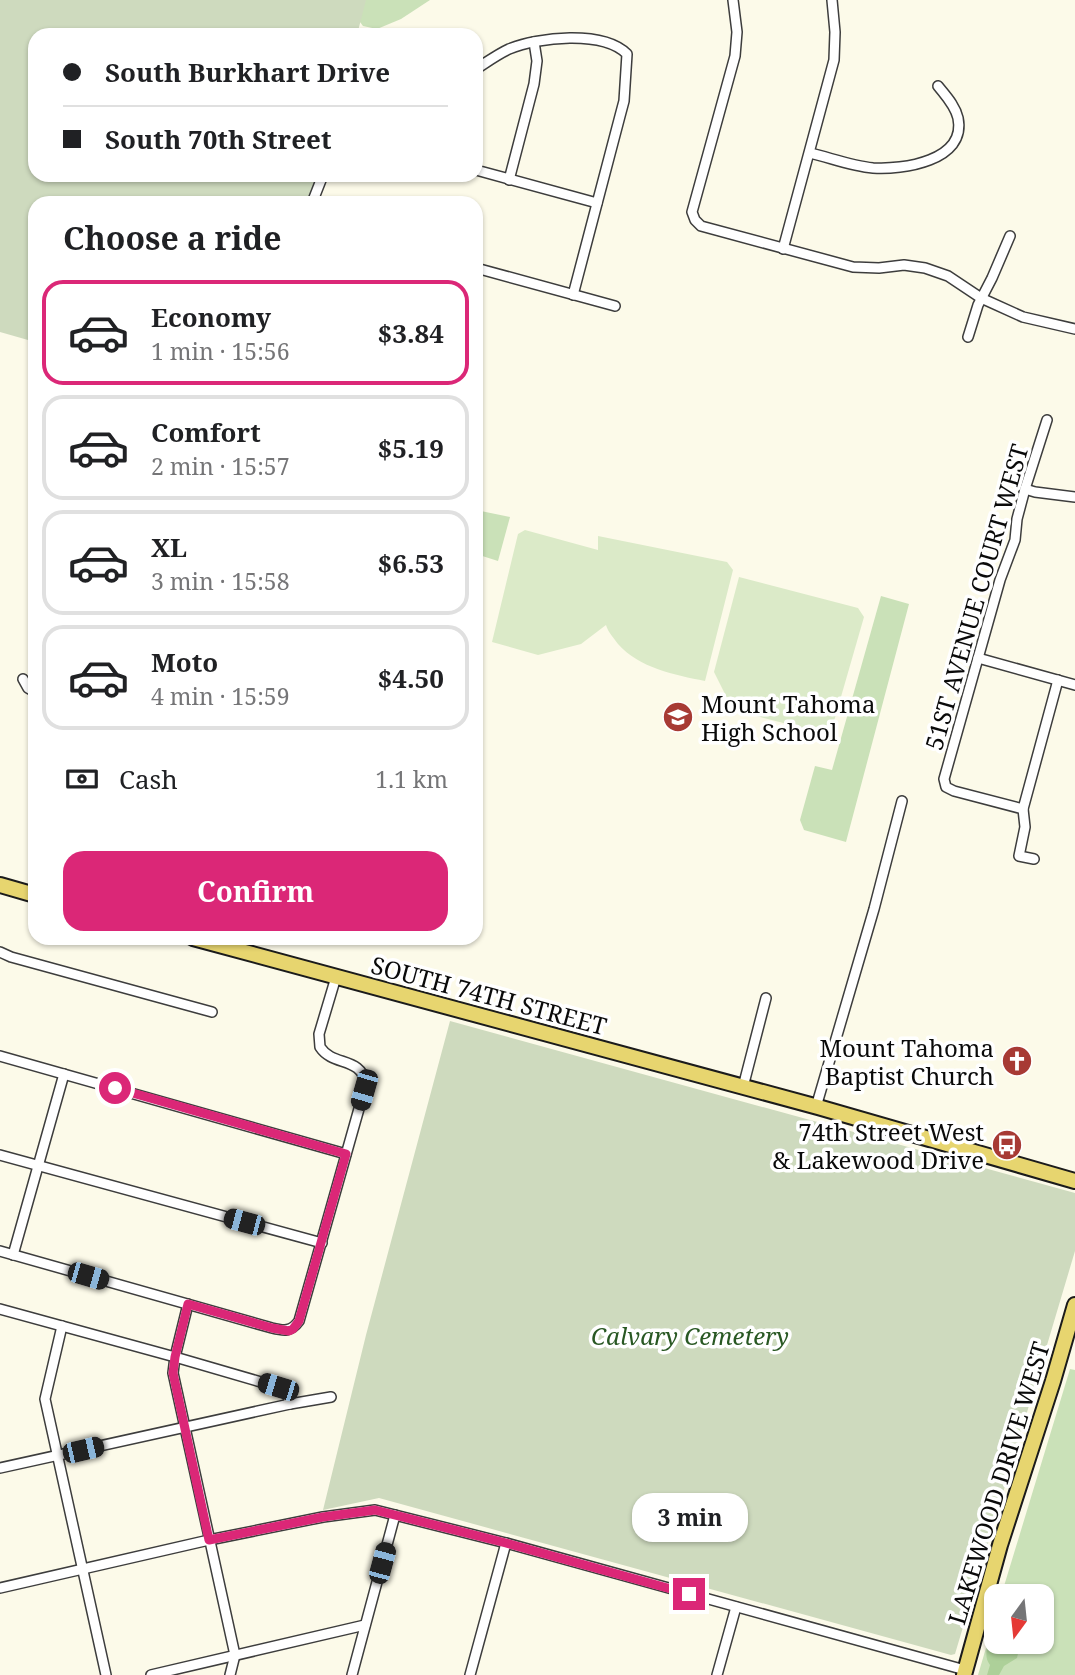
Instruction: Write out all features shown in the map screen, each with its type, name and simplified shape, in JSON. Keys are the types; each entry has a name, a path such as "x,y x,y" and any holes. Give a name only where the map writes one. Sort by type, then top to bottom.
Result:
{"main road":[{"path":"0,885 28,893"},
{"name":"SOUTH 74TH STREET","path":"219,945 773,1095 1075,1181"},
{"name":"LAKEWOOD DRIVE WEST","path":"965,1673 1000,1545 1075,1305"}],"street":[{"path":"733,0 737,32 736,56 693,206 695,220 705,228 853,267 904,265 925,268 948,276 981,298 1023,317 1075,329"},
{"path":"783,249 834,60 832,0"},
{"path":"483,65 507,50 559,38 581,38 616,47 627,54 624,100 573,295"},
{"path":"509,180 534,84 537,61 534,42"},
{"path":"810,153 862,167 876,168 909,166 936,157 952,145 958,131 955,110 938,86"},
{"path":"483,172 597,204"},
{"path":"968,337 981,298 1010,236"},
{"path":"483,270 615,306"},
{"name":"51ST AVENUE COURT WEST","path":"1023,809 949,789 944,779 1000,580 1015,540 1025,489 1047,420"},
{"path":"1025,489 1075,497"},
{"path":"978,658 1075,685"},
{"path":"23,679 28,688"},
{"path":"1034,859 1019,856 1025,827 1023,809 1058,680"},
{"path":"816,1107 874,909 902,801"},
{"path":"0,952 212,1012"},
{"path":"0,1251 272,1328 289,1331 293,1329 299,1321 366,1084 360,1069 328,1055 320,1046 319,1034 336,976"},
{"path":"743,1087 766,998"},
{"path":"0,1056 346,1154"},
{"path":"13,1255 64,1074"},
{"path":"0,1154 321,1242"},
{"path":"188,1304 173,1373 234,1655 230,1675"},
{"path":"0,1309 278,1387 286,1393 290,1404"},
{"path":"62,1326 45,1399 106,1675"},
{"path":"0,1468 331,1396"},
{"path":"0,1588 209,1540 323,1517 375,1510 506,1543 965,1673"},
{"path":"352,1675 395,1515"},
{"path":"470,1675 506,1543"},
{"path":"718,1675 736,1607"},
{"path":"151,1675 365,1625"}],"green space":[{"path":"0,0 366,0 359,28 28,28 28,182 317,182 314,196 28,196 28,340 0,332"},
{"path":"355,0 430,0 401,19 379,28 363,26 351,10"},
{"path":"483,511 510,517 498,561 483,556"},
{"path":"525,530 598,550 598,536 727,562 733,570 705,681 670,673 636,659 618,644 606,625 581,644 538,655 492,642 518,534"},
{"path":"739,577 858,608 864,617 830,735 733,710 714,672"},
{"path":"881,596 909,604 846,842 804,830 800,820 815,766 832,770"},
{"name":"Calvary Cemetery","path":"450,1021 1075,1193 1075,1251 955,1654 379,1498 323,1510 366,1335"},
{"path":"1070,1369 1075,1370 1075,1675 978,1675 984,1654 1054,1654 1054,1584 1005,1584"},
{"path":"986,1654 1018,1654 1017,1658 1004,1666 999,1675 987,1675 990,1665"}],"place":[{"name":"Mount Tahoma High School","path":"678,717"},
{"name":"Mount Tahoma Baptist Church","path":"1017,1061"},
{"name":"74th Street West & Lakewood Drive","path":"1007,1145"}],"route":[{"path":"115,1088 346,1154 299,1321 293,1329 289,1331 272,1328 188,1304 173,1373 209,1540 323,1517 375,1510 689,1594"}]}
